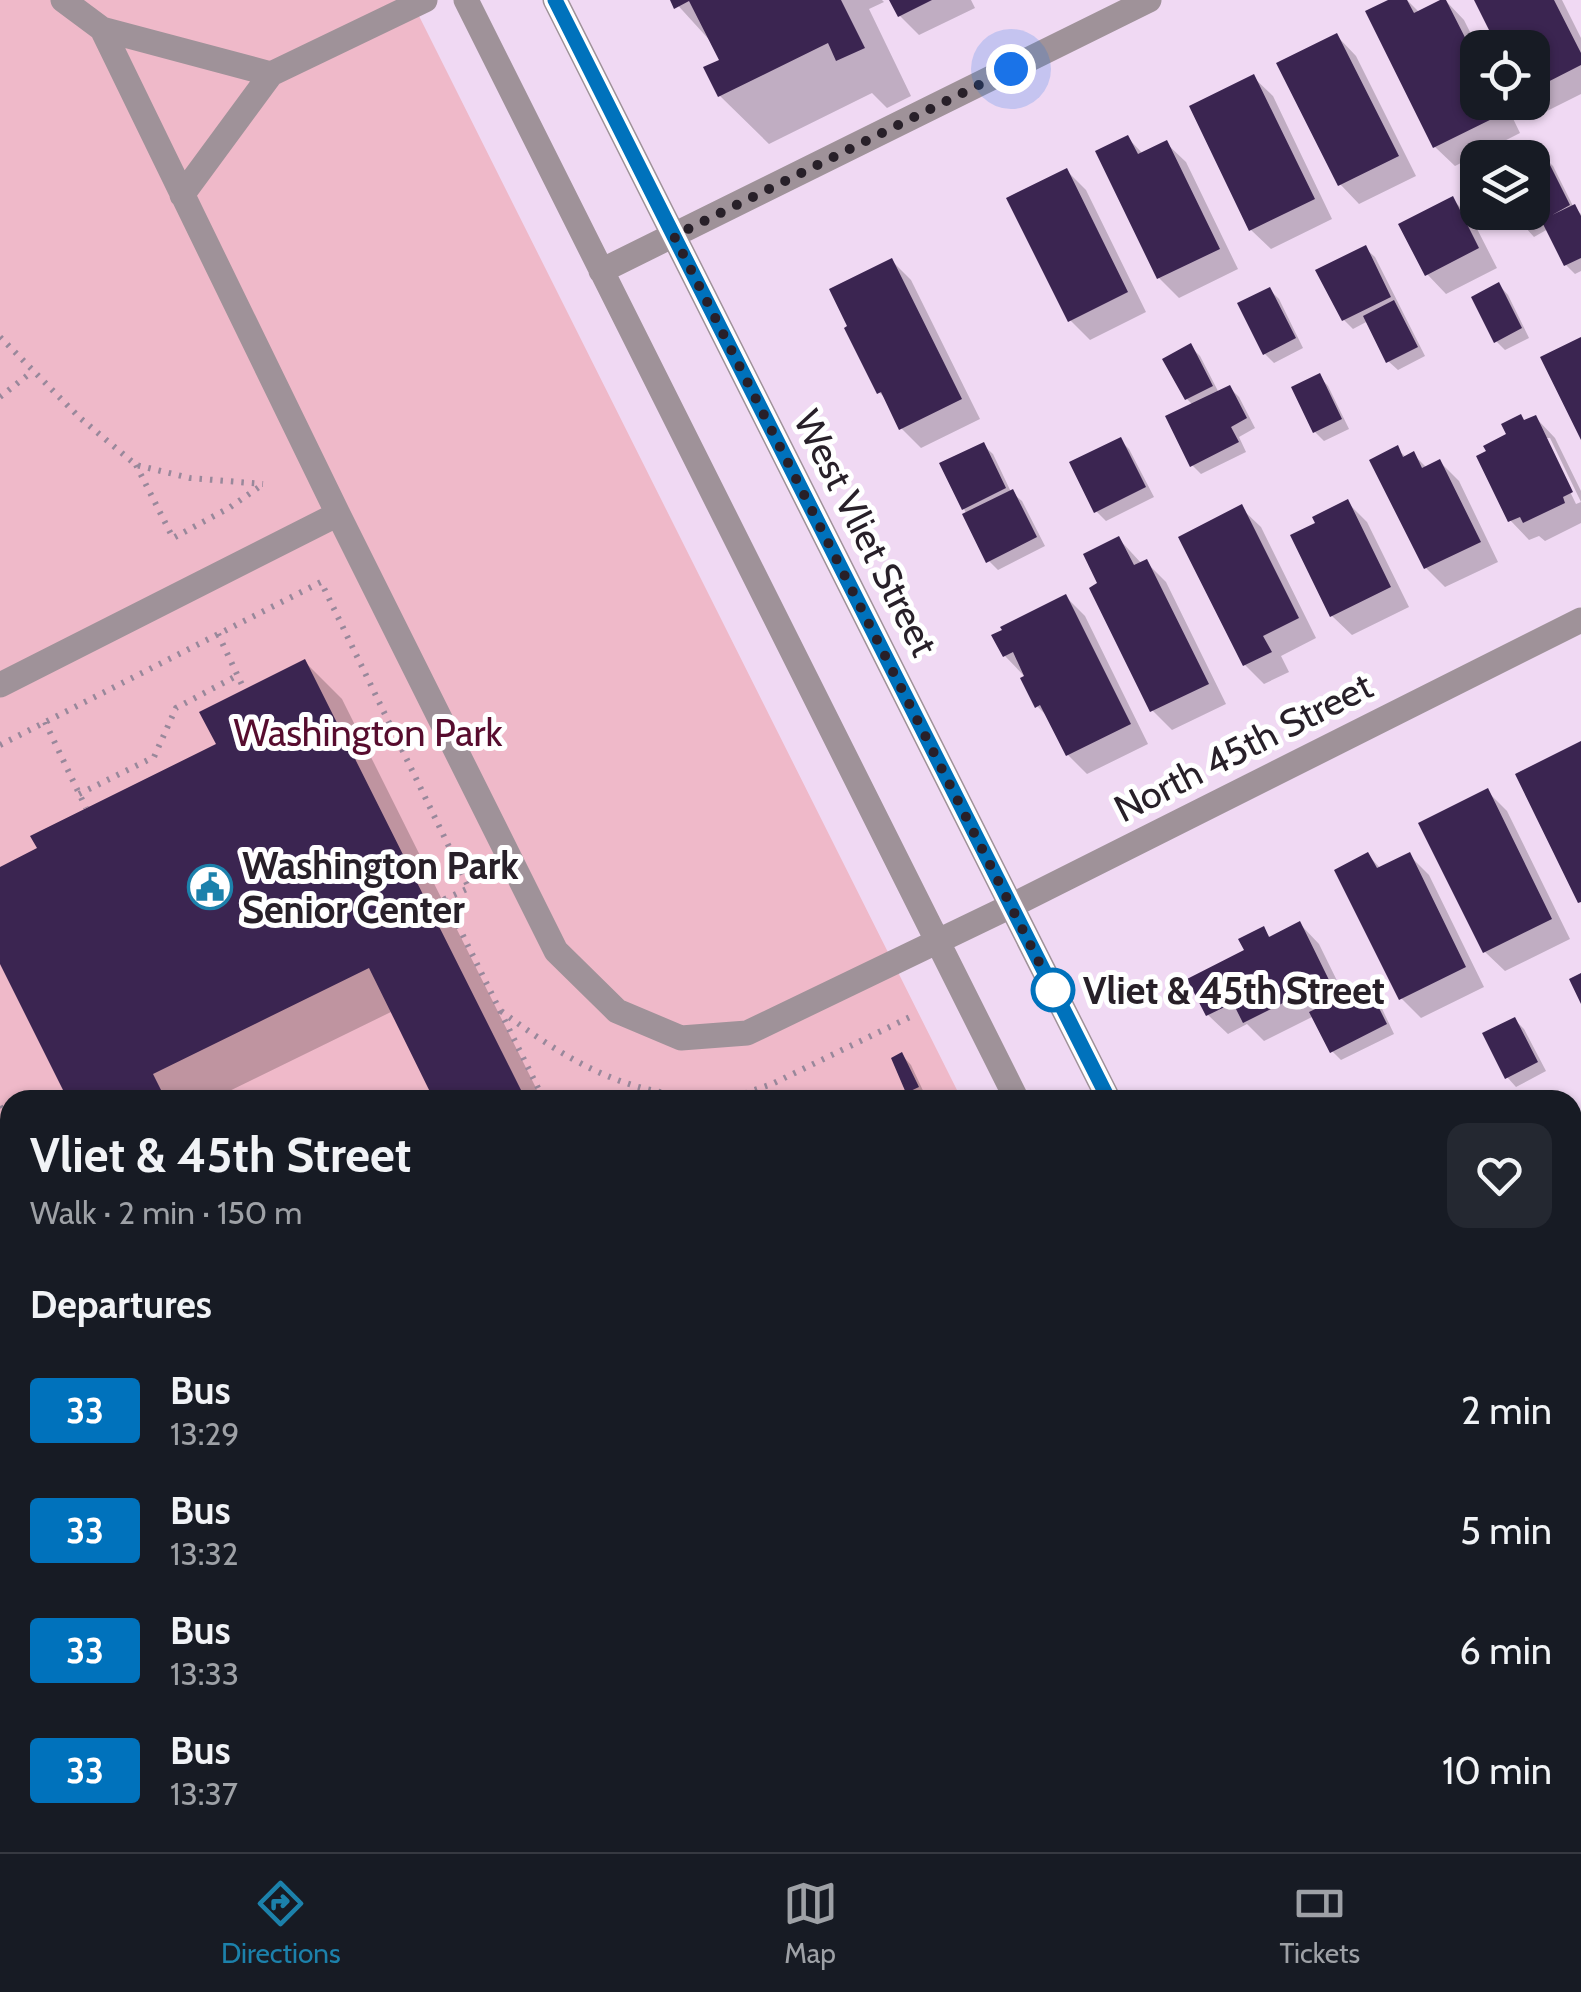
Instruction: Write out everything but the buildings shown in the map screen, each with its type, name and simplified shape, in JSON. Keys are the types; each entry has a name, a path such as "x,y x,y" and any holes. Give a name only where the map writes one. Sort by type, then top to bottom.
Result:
{"street":[{"path":"63,0 102,29 270,74"},
{"path":"182,194 270,74 425,0"},
{"path":"466,0 1012,1090"},
{"name":"West Vliet Street","path":"556,0 1103,1090"},
{"path":"602,271 1149,0"},
{"name":"North 45th Street","path":"102,29 556,951 617,1011 681,1038 747,1033 1011,906 1581,620"},
{"path":"0,685 338,514"}],"path":[{"path":"0,337 79,417 136,465 172,538 263,484 190,478 136,465"},
{"path":"0,397 32,371"},
{"path":"0,745 321,582 468,888 430,907"},
{"path":"218,634 244,689"},
{"path":"79,794 154,757 176,708 238,675"},
{"path":"45,722 86,808"},
{"path":"445,899 539,1090"},
{"path":"498,1008 578,1064 630,1086 654,1090"},
{"path":"757,1090 910,1017"}],"green space":[{"name":"Washington Park","path":"0,0 411,0 957,1090 0,1090"}],"bus line":[{"name":"33","path":"555,0 1104,1090"}],"place":[{"name":"Washington Park Senior Center","path":"210,887"},
{"name":"Vliet & 45th Street","path":"1053,990"}],"route":[{"path":"1011,69 674,236 1053,990"}]}
